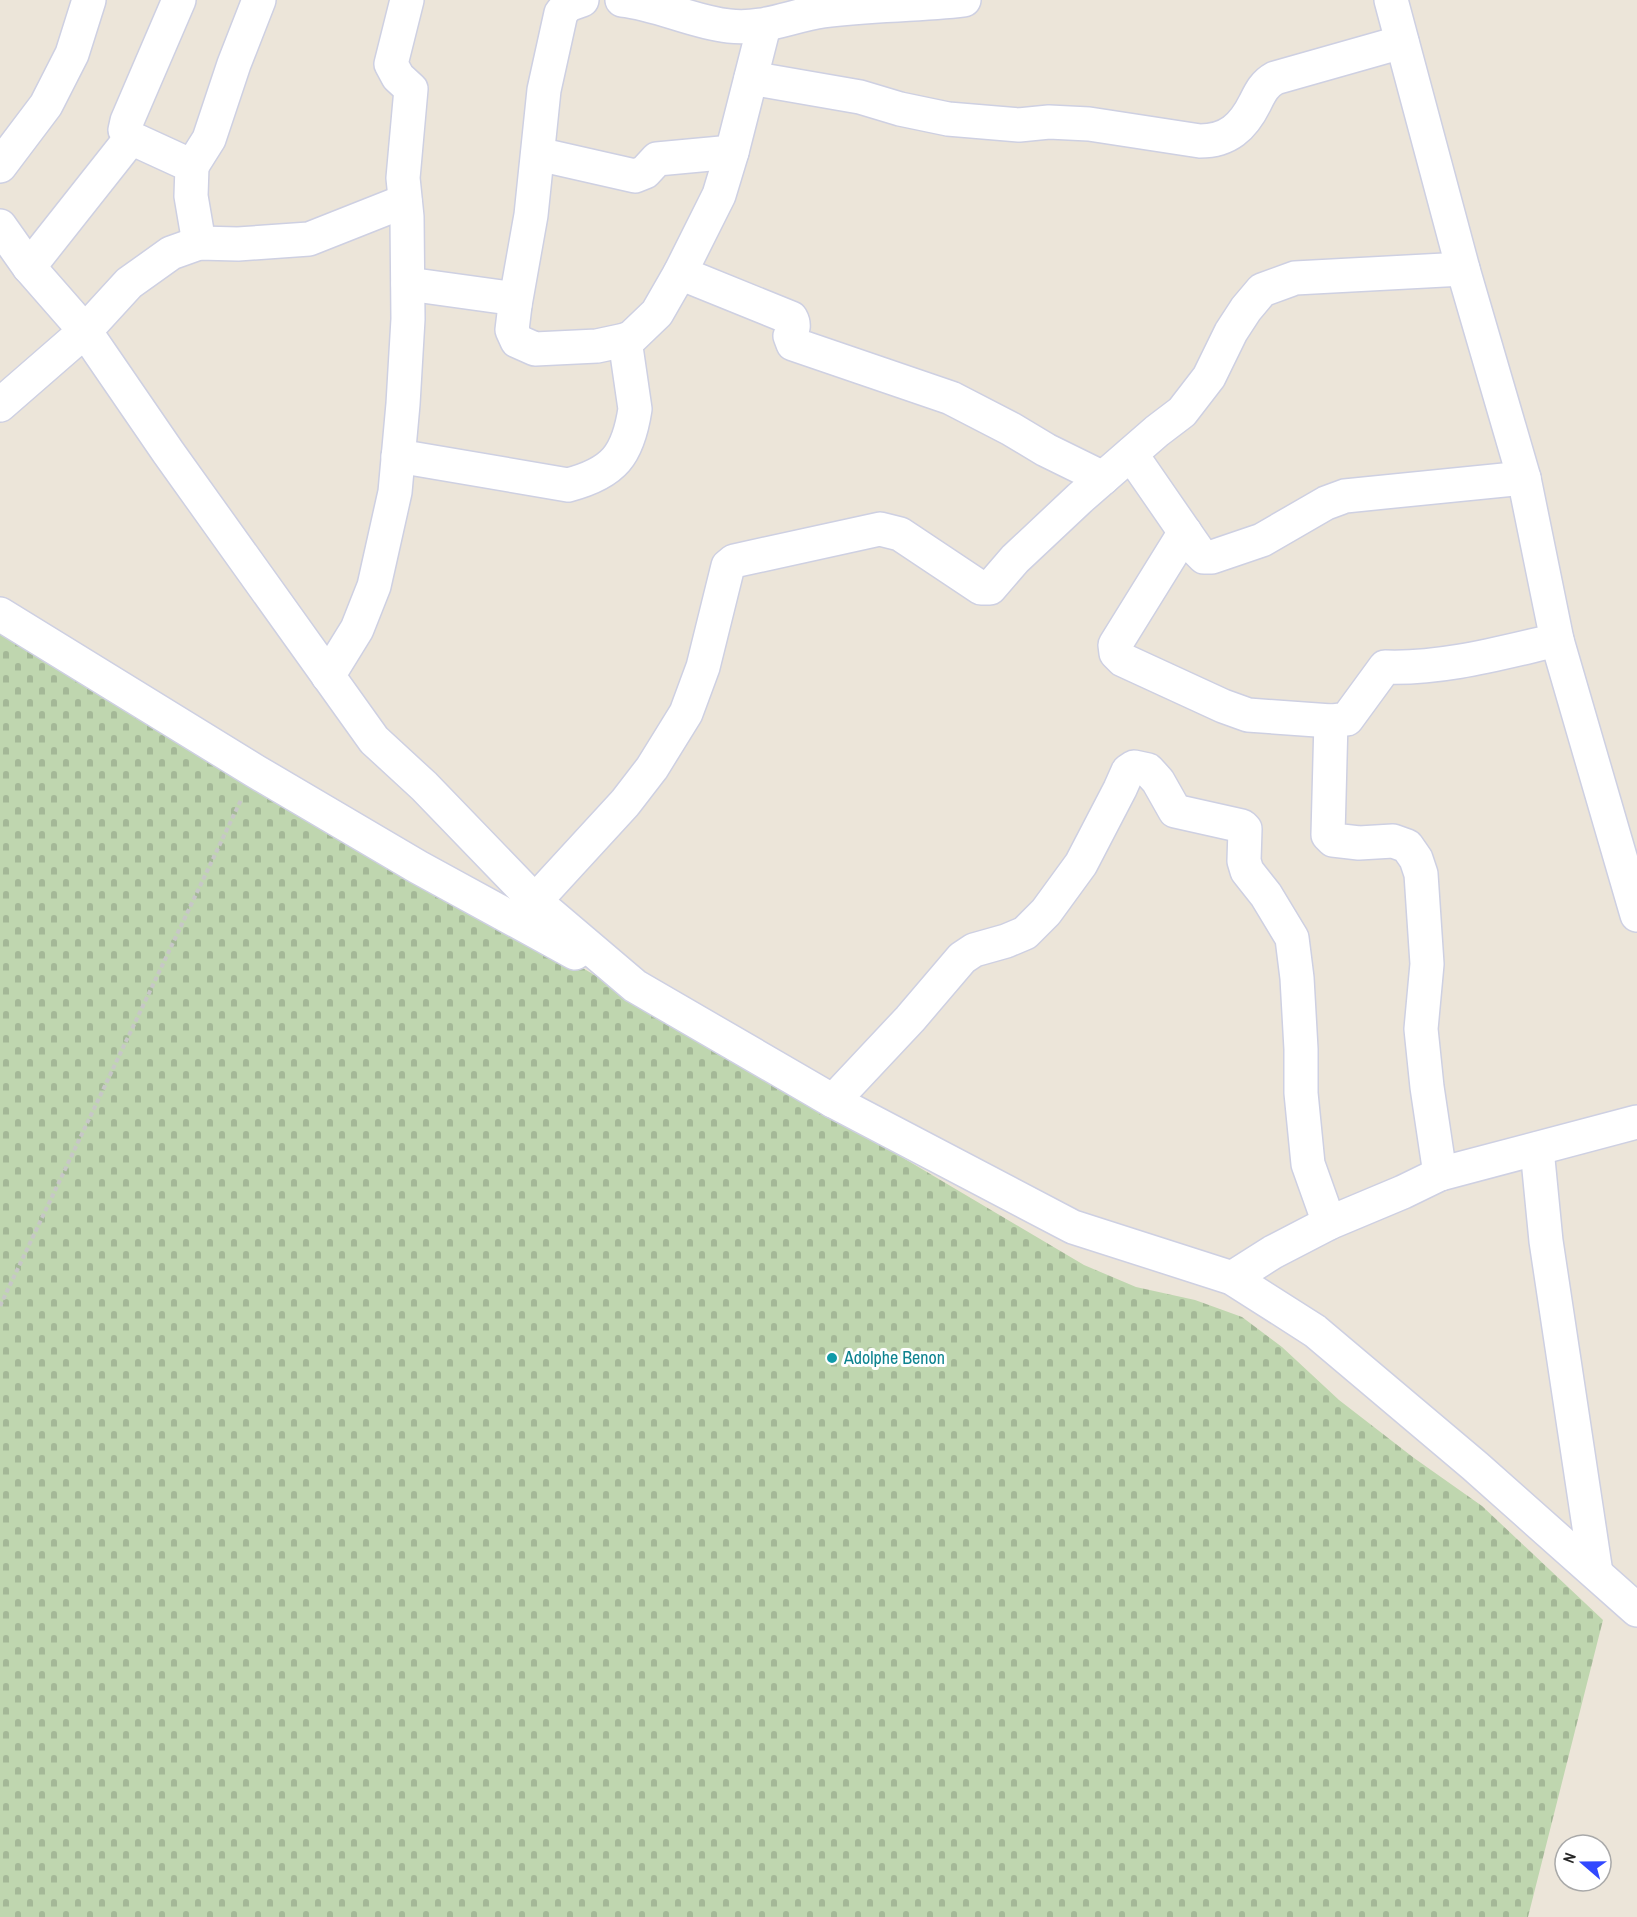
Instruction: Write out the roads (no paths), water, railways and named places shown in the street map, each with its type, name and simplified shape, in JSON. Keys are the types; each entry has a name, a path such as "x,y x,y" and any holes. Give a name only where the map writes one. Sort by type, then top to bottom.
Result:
{"street":[{"path":"0,166 46,105 72,54 89,0"},
{"path":"179,0 125,130 131,138 192,166"},
{"path":"199,243 191,196 192,166 208,139 259,0"},
{"path":"328,676 357,629 374,586 395,492 408,319 407,216 403,178 411,89 398,77 391,64 407,0"},
{"path":"582,0 568,5 561,13 544,90 531,215 515,305 512,330 517,341 535,349 597,346 626,340 657,313 719,195 764,26"},
{"path":"622,0 639,2 687,17 729,26 764,26 822,11 964,0"},
{"path":"1391,0 1463,269 1524,478 1557,640 1637,915"},
{"path":"752,78 860,97 900,109 948,119 1019,125 1049,122 1089,124 1200,141 1214,141 1233,133 1250,113 1267,82 1402,42"},
{"path":"29,267 131,138"},
{"path":"538,154 635,176 645,172 657,159 732,152"},
{"path":"0,405 86,330 129,283 171,253 199,243 260,244 309,239 405,201"},
{"path":"0,226 29,267 86,330 168,452 374,740 424,786 535,901 635,986"},
{"path":"535,901 625,803 652,768 686,713 703,667 728,566 734,561 880,529 900,534 981,588 990,588 1015,559 1103,478 1157,430 1182,412 1209,377 1231,332 1262,290 1295,278 1463,269"},
{"path":"680,273 791,318 794,322 790,336 793,344 951,398 1103,478"},
{"path":"408,284 509,298 515,305"},
{"path":"398,456 568,485 587,480 618,460 634,418 635,409 626,340"},
{"path":"1131,454 1198,551 1204,556 1212,557 1262,540 1326,503 1345,496 1524,478"},
{"path":"1185,532 1114,645 1116,653 1123,660 1151,674 1248,715 1331,721 1347,719 1385,667 1416,668 1447,664 1557,640"},
{"path":"0,614 255,771 418,867 635,986 833,1101 1073,1227 1232,1278 1315,1331 1475,1466 1637,1610"},
{"path":"1331,721 1328,835 1332,840 1359,843 1393,841 1407,846 1416,859 1421,874 1427,964 1421,1029 1440,1174"},
{"path":"833,1101 910,1019 962,958 974,950 1025,933 1046,912 1081,864 1128,771 1134,767 1148,770 1158,781 1175,811 1242,826 1245,829 1244,861 1247,871 1266,895 1292,938 1298,978 1301,1093 1308,1164 1329,1223"},
{"path":"1232,1278 1274,1252 1329,1223 1440,1174 1637,1122"},
{"path":"1537,1149 1549,1261 1596,1572"}],"place":[{"name":"Adolphe Benon","path":"832,1358"}]}
